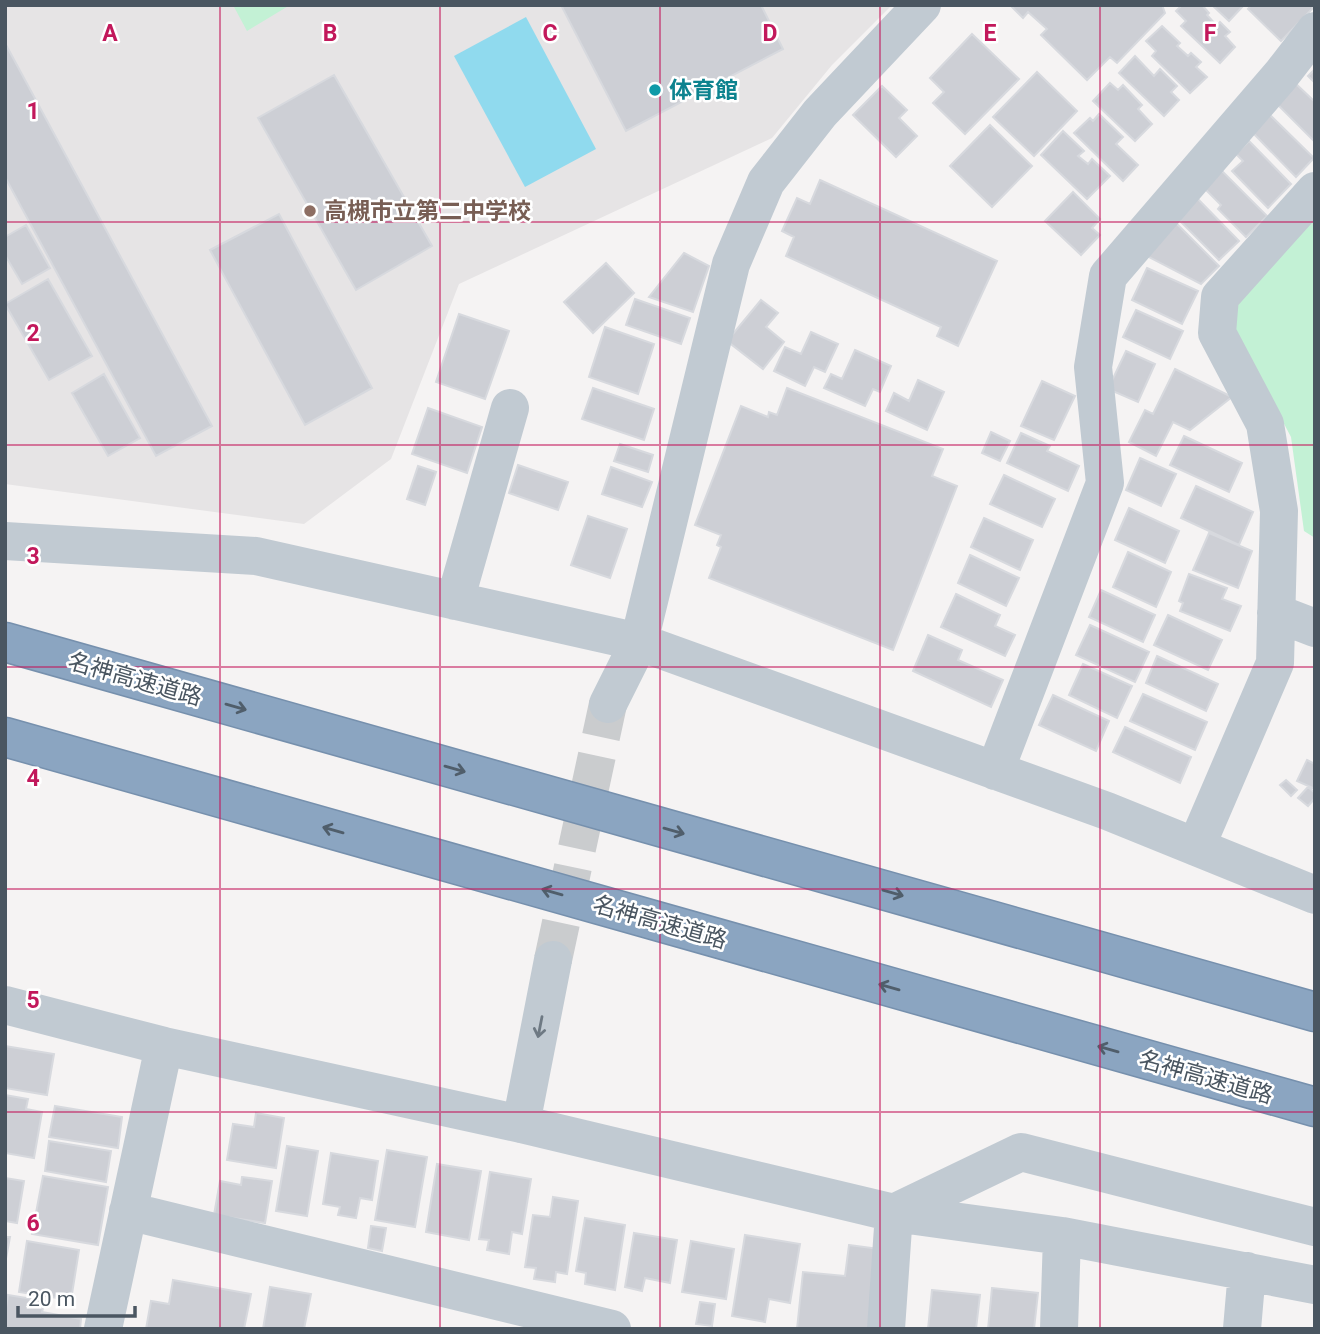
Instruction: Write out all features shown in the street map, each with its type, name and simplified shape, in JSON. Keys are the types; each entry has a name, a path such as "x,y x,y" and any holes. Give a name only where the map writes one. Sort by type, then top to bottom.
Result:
{"highway":[{"name":"名神高速道路","path":"5,642 1315,1012"},
{"name":"名神高速道路","path":"5,737 1315,1108"}],"street":[{"path":"608,704 639,642 731,264 766,182 820,113 922,5"},
{"path":"995,771 1105,483 1093,366 1108,276 1281,75 1315,31"},
{"path":"1196,847 1275,663 1279,511 1265,424 1217,333 1220,297 1315,191"},
{"path":"455,601 510,408"},
{"path":"5,541 256,556 639,642 1107,811 1315,895"},
{"path":"1276,613 1315,628"},
{"path":"521,1124 553,960"},
{"path":"5,1005 164,1046 521,1124 894,1213 1062,1237 1315,1285"},
{"path":"103,1329 164,1046"},
{"path":"894,1213 1021,1152 1315,1227"},
{"path":"128,1211 612,1329"},
{"path":"886,1329 894,1213"},
{"path":"1059,1329 1062,1237"},
{"path":"1242,1329 1247,1271"}],"shaded area":[{"name":"高槻市立第二中学校","path":"5,5 892,5 832,65 772,138 459,284 391,459 304,524 5,484"}],"green space":[{"path":"233,5 290,5 247,31"},
{"path":"1315,206 1315,538 1304,531 1291,437 1224,310"}],"water":[{"path":"526,17 596,149 525,187 454,56"}],"building":[{"name":"体育館","path":"561,5 761,5 783,49 626,131"},
{"path":"1010,5 1162,5 1165,13 1117,63 1110,57 1087,80 1041,35 1047,29 1028,12 1023,18"},
{"path":"1182,5 1202,5 1217,26 1220,22 1230,32 1225,36 1235,47 1220,63 1181,26 1186,21 1176,11"},
{"path":"1212,5 1244,5 1229,21"},
{"path":"1251,5 1311,5 1313,8 1281,41 1248,9"},
{"path":"1162,26 1180,43 1177,46 1188,56 1191,53 1201,62 1196,67 1207,77 1190,93 1152,56 1156,51 1146,41"},
{"path":"972,34 1019,79 965,134 933,103 944,92 930,78"},
{"path":"5,43 212,426 156,456 5,177"},
{"path":"1135,56 1154,76 1160,69 1177,86 1171,92 1179,100 1164,116 1119,73"},
{"path":"1315,69 1315,83 1308,76"},
{"path":"1037,72 1077,111 1034,156 993,117"},
{"path":"334,75 432,246 356,290 258,118"},
{"path":"1110,83 1118,90 1123,85 1142,105 1138,109 1152,124 1135,141 1093,101"},
{"path":"1295,83 1315,102 1315,142 1276,103"},
{"path":"882,86 907,110 899,118 917,136 896,157 853,115"},
{"path":"1099,114 1123,137 1116,144 1138,165 1123,181 1074,133 1090,118 1093,121"},
{"path":"1269,114 1314,158 1296,177 1252,132"},
{"path":"990,125 1032,166 992,207 950,166"},
{"path":"1063,131 1084,151 1078,156 1088,164 1092,159 1110,176 1087,199 1041,155"},
{"path":"1249,141 1291,184 1268,208 1232,171 1243,161 1236,154"},
{"path":"1222,171 1267,216 1246,237 1218,209 1221,205 1204,188"},
{"path":"820,180 997,261 958,346 937,336 941,327 786,256 794,237 782,231 797,198 810,204"},
{"path":"1073,192 1100,219 1092,228 1100,235 1081,255 1045,221"},
{"path":"1193,194 1239,241 1219,260 1173,214"},
{"path":"279,214 372,388 305,425 210,250"},
{"path":"1171,218 1219,266 1201,284 1143,254"},
{"path":"26,225 50,268 22,284 5,255 5,237"},
{"path":"684,253 709,266 693,312 649,297"},
{"path":"606,263 634,293 593,333 564,302"},
{"path":"1147,268 1198,291 1182,324 1132,300"},
{"path":"48,279 92,356 49,380 5,304"},
{"path":"635,299 690,318 681,344 626,325"},
{"path":"761,300 778,313 766,327 784,342 763,369 727,341"},
{"path":"1136,310 1183,331 1170,359 1123,337"},
{"path":"459,314 509,331 485,399 436,382"},
{"path":"605,327 654,344 638,394 589,377"},
{"path":"811,332 838,344 825,372 814,367 805,386 774,371 785,347 801,354"},
{"path":"855,350 891,366 880,392 873,389 865,406 824,388 831,374 842,379"},
{"path":"1126,351 1155,364 1138,402 1108,389"},
{"path":"1175,369 1232,397 1190,430 1173,422 1156,456 1129,442 1145,410 1153,414"},
{"path":"104,374 140,438 108,456 72,393"},
{"path":"918,380 944,392 927,430 886,411 894,393 909,401"},
{"path":"1042,381 1075,396 1054,440 1021,426"},
{"path":"593,388 654,409 644,440 582,419"},
{"path":"787,388 943,449 932,476 957,486 893,650 709,578 721,547 717,545 721,535 695,525 741,406 768,417 769,412 777,415"},
{"path":"428,408 482,427 467,473 412,454"},
{"path":"991,432 1010,441 1000,461 982,453"},
{"path":"1021,433 1050,446 1047,451 1079,466 1068,491 1007,463"},
{"path":"1184,436 1242,463 1229,492 1170,465"},
{"path":"620,444 653,455 648,472 614,461"},
{"path":"1140,458 1176,474 1161,506 1126,490"},
{"path":"518,465 568,482 558,510 509,493"},
{"path":"418,466 436,472 425,505 407,499"},
{"path":"611,467 652,482 642,507 602,494"},
{"path":"1004,475 1055,499 1042,527 990,504"},
{"path":"1196,486 1253,512 1239,545 1181,518"},
{"path":"1129,508 1179,531 1165,563 1115,540"},
{"path":"588,516 627,529 610,578 571,565"},
{"path":"984,518 1033,540 1020,570 971,547"},
{"path":"1209,533 1252,551 1238,588 1193,570"},
{"path":"1128,552 1171,572 1156,607 1113,587"},
{"path":"970,555 1019,578 1006,606 958,583"},
{"path":"1189,574 1227,588 1222,599 1241,606 1230,631 1180,611 1183,603 1179,601"},
{"path":"1101,590 1155,615 1143,642 1089,617"},
{"path":"956,594 1000,615 995,626 1015,635 1005,656 941,627"},
{"path":"1168,615 1222,640 1208,670 1154,645"},
{"path":"1090,625 1149,652 1135,682 1076,655"},
{"path":"928,635 962,650 958,660 1003,680 991,707 913,671"},
{"path":"1157,656 1218,684 1206,711 1146,683"},
{"path":"1083,664 1132,686 1117,718 1069,695"},
{"path":"1143,694 1207,722 1195,750 1130,721"},
{"path":"1053,695 1109,721 1096,751 1039,725"},
{"path":"1125,727 1191,757 1180,783 1113,752"},
{"path":"1307,760 1315,764 1315,789 1297,781"},
{"path":"1286,780 1297,790 1291,796 1280,785"},
{"path":"1308,787 1315,793 1315,798 1308,806 1298,798"},
{"path":"5,1046 54,1054 47,1095 5,1088"},
{"path":"5,1095 28,1099 26,1109 42,1112 34,1158 5,1153"},
{"path":"55,1106 122,1117 118,1148 49,1137"},
{"path":"256,1113 284,1118 276,1168 227,1160 233,1124 254,1127"},
{"path":"49,1141 111,1151 106,1182 45,1171"},
{"path":"287,1146 318,1151 307,1216 276,1211"},
{"path":"387,1150 427,1157 415,1227 375,1220"},
{"path":"331,1153 378,1161 372,1200 360,1198 356,1218 338,1215 340,1207 323,1204"},
{"path":"437,1164 481,1171 469,1240 426,1232"},
{"path":"490,1172 531,1179 522,1234 512,1232 509,1254 487,1250 489,1240 479,1239"},
{"path":"43,1176 108,1187 98,1245 32,1234"},
{"path":"242,1177 272,1181 265,1223 214,1215 220,1181 241,1185"},
{"path":"5,1178 24,1181 17,1223 5,1221"},
{"path":"553,1197 578,1201 567,1274 556,1272 555,1282 534,1279 536,1268 525,1267 533,1215 550,1217"},
{"path":"585,1218 625,1225 615,1290 585,1284 586,1273 576,1271"},
{"path":"371,1226 386,1228 382,1251 368,1248"},
{"path":"634,1233 677,1240 670,1283 645,1278 642,1291 625,1287"},
{"path":"745,1235 800,1244 790,1303 769,1299 765,1322 732,1316"},
{"path":"5,1237 10,1237 5,1264"},
{"path":"27,1241 79,1250 71,1300 19,1292"},
{"path":"691,1241 734,1249 726,1299 682,1292"},
{"path":"849,1245 880,1249 872,1329 797,1329 803,1272 845,1276"},
{"path":"173,1280 251,1294 244,1329 146,1329 151,1301 169,1304"},
{"path":"270,1287 311,1294 304,1329 263,1329"},
{"path":"992,1288 1038,1293 1034,1329 988,1329"},
{"path":"932,1290 980,1295 976,1329 928,1329"},
{"path":"8,1295 45,1301 42,1312 81,1319 80,1329 5,1329"},
{"path":"700,1302 715,1304 712,1326 696,1324"}],"tunnel":[{"path":"553,960 608,704"}],"place":[{"name":"体育館","path":"655,90"},
{"name":"高槻市立第二中学校","path":"310,211"}]}
